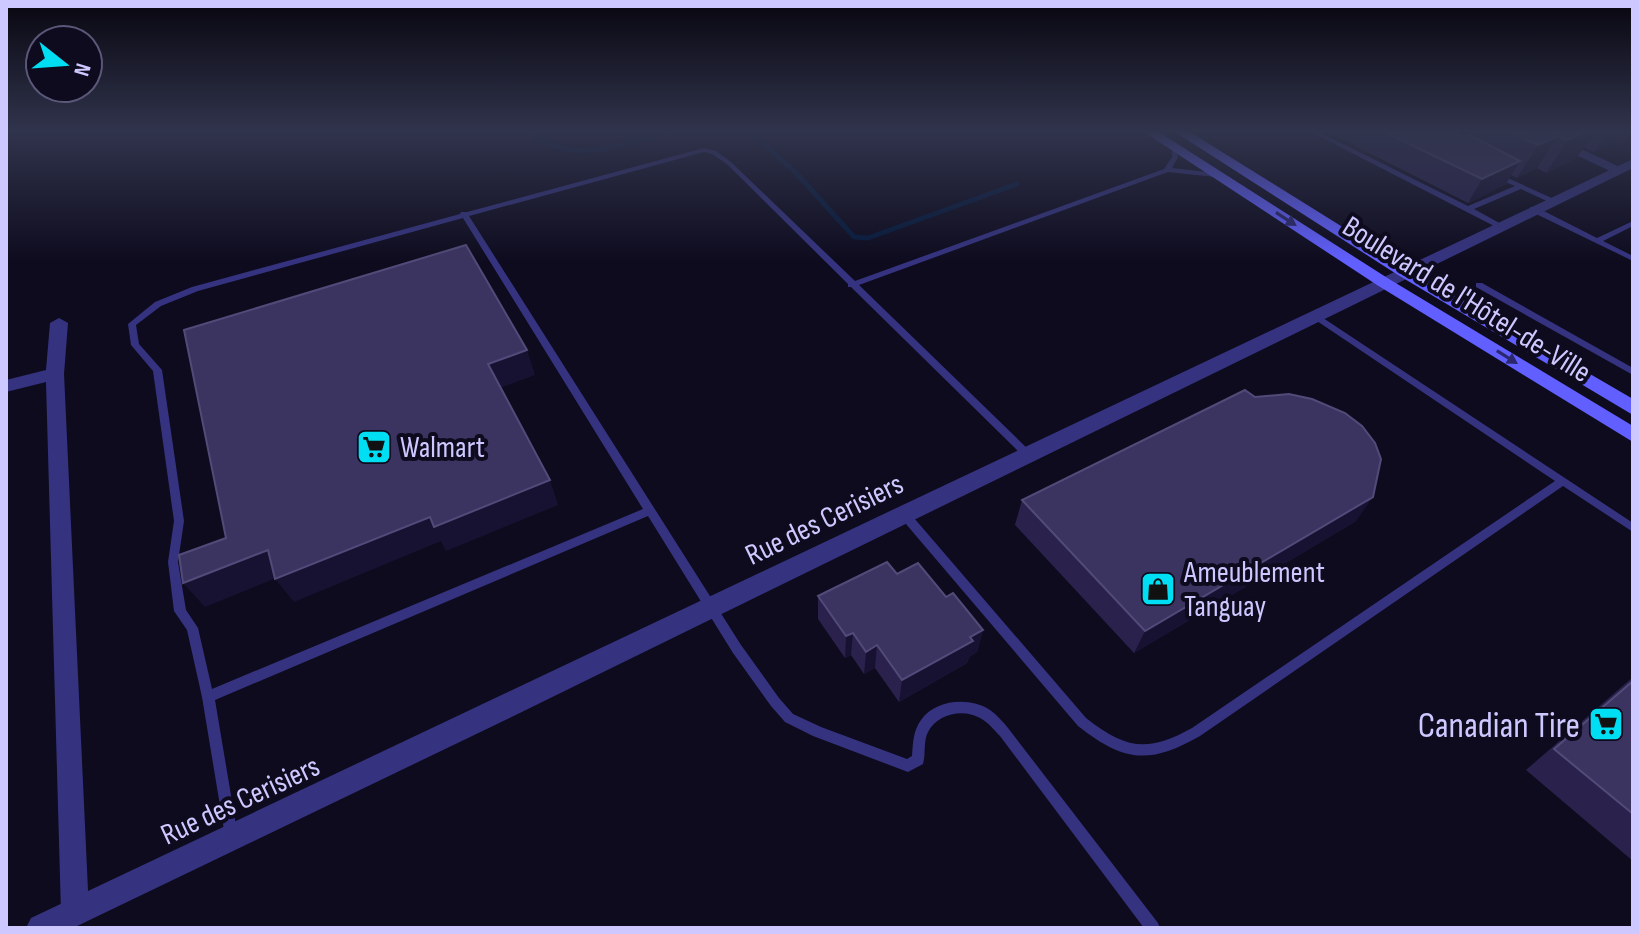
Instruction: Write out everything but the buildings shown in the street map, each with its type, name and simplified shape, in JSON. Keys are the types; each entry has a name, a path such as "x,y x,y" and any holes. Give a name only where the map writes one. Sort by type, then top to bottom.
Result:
{"main road":[{"name":"Boulevard de l'Hôtel-de-Ville","path":"1218,176 1394,277 1633,408"},
{"name":"Boulevard de l'Hôtel-de-Ville","path":"1233,176 1633,435"}],"street":[{"name":"Rue des Cerisiers","path":"41,928 711,608 1603,176"},
{"path":"59,323 55,374 75,912"},
{"path":"6,386 55,374"}],"lane":[{"path":"231,837 208,697 192,628 180,611 173,562 179,521 157,370 135,345 132,324 158,304 195,289 608,176"},
{"path":"742,176 1027,454"},
{"path":"851,285 1152,176"},
{"path":"1401,176 1499,225"},
{"path":"1498,176 1552,200"},
{"path":"1468,209 1521,186"},
{"path":"1533,209 1633,259"},
{"path":"464,214 711,608 789,718 908,766 918,760 919,737 936,714 966,708 988,715 1153,928"},
{"path":"1597,241 1633,223"},
{"path":"1479,285 1633,372"},
{"path":"1314,315 1633,528"},
{"path":"904,514 1082,722 1100,738 1123,748 1153,751 1171,747 1196,732 1563,481"},
{"path":"208,697 649,511"}],"waterway":[{"path":"798,176 854,237 868,238 1017,184"}],"place":[{"name":"Walmart","path":"374,447"},
{"name":"Ameublement Tanguay","path":"1158,589"},
{"name":"Canadian Tire","path":"1606,724"}]}
